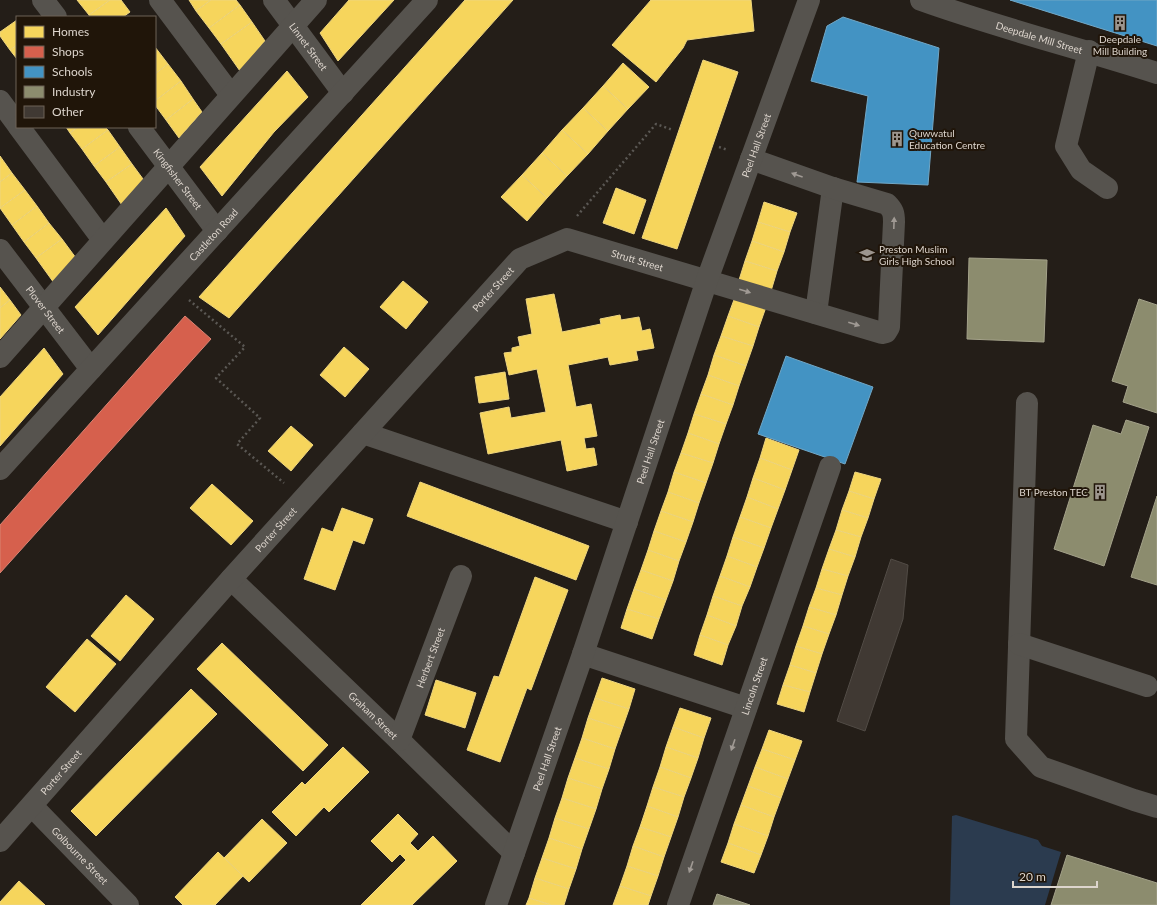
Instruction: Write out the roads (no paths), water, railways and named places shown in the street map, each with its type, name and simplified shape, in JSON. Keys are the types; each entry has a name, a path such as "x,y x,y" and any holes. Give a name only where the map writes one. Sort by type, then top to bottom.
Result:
{"street":[{"path":"43,0 55,16"},
{"path":"160,0 231,95"},
{"name":"Linnet Street","path":"274,0 343,92"},
{"path":"0,357 316,0"},
{"name":"Castleton Road","path":"0,469 427,0"},
{"name":"Peel Hall Street","path":"496,905 583,654 707,280 809,0"},
{"name":"Deepdale Mill Street","path":"922,0 968,17 1089,51 1157,73"},
{"path":"1089,51 1066,146 1082,170 1107,188"},
{"path":"0,101 16,123"},
{"path":"20,128 103,240"},
{"name":"Kingfisher Street","path":"140,128 217,231"},
{"path":"751,159 833,188 816,313"},
{"name":"Strutt Street","path":"567,239 882,333 886,332 889,328 894,213 887,204 833,188"},
{"name":"Porter Street","path":"0,841 231,578 520,259 567,239"},
{"name":"Plover Street","path":"0,250 91,369"},
{"path":"1027,403 1016,739 1041,767 1157,807"},
{"path":"363,433 627,522"},
{"name":"Lincoln Street","path":"678,905 830,467"},
{"name":"Herbert Street","path":"399,740 460,576"},
{"name":"Graham Street","path":"231,578 514,853"},
{"path":"1019,644 1147,686"},
{"path":"583,654 746,708"},
{"name":"Golbourne Street","path":"32,806 128,905"}],"water":[{"path":"956,815 1038,840 1042,846 1061,852 1045,905 950,905 952,816"}],"place":[{"name":"Deepdale Mill Building","path":"1120,23"},
{"name":"Quwwatul Education Centre","path":"897,139"},
{"name":"Preston Muslim Girls High School","path":"867,255"},
{"name":"BT Preston TEC","path":"1100,492"}]}
